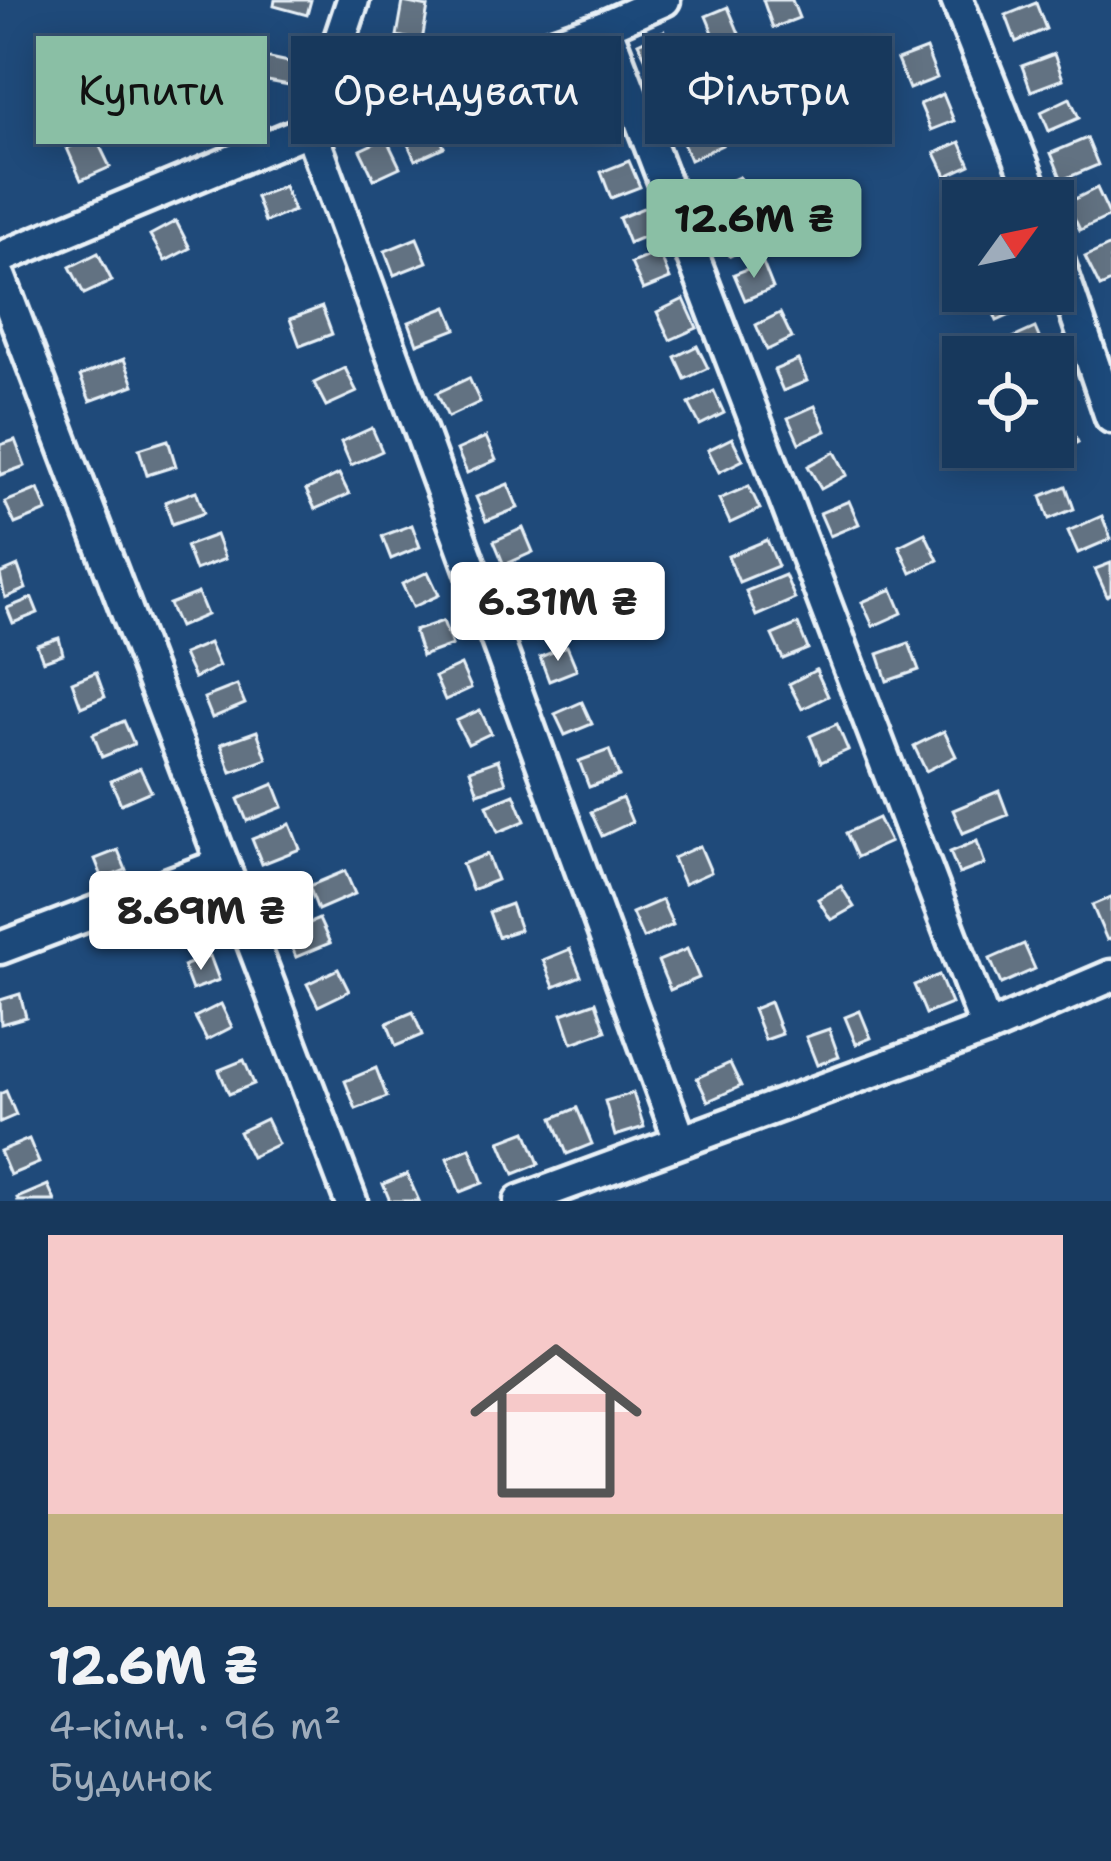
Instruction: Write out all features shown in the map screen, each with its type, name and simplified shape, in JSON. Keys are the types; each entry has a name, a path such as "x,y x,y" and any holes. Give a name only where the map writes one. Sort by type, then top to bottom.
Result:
{"street":[{"path":"341,36 353,0"},
{"path":"576,36 664,0"},
{"path":"957,0 1028,180"},
{"path":"605,26 987,1029"},
{"path":"0,258 291,137"},
{"path":"315,144 680,1140"},
{"path":"0,278 352,1201"},
{"path":"1074,308 1111,417"},
{"path":"0,948 222,864"},
{"path":"520,1201 987,1029 1111,976"}],"building":[{"path":"275,0 311,0 307,15 274,6"},
{"path":"763,0 792,0 799,18 773,28"},
{"path":"403,2 428,7 423,36 397,36"},
{"path":"1036,3 1046,29 1016,42 1006,15"},
{"path":"728,7 740,36 714,36 706,16"},
{"path":"926,49 937,78 909,89 897,60"},
{"path":"1054,54 1063,79 1031,91 1022,66"},
{"path":"267,57 291,63 289,85 267,81"},
{"path":"943,94 954,121 931,130 920,104"},
{"path":"1070,98 1079,118 1049,131 1041,112"},
{"path":"1087,138 1098,165 1062,180 1051,153"},
{"path":"960,142 970,165 946,176 935,153"},
{"path":"99,144 110,167 81,180 67,148"},
{"path":"389,144 400,167 374,179 360,150"},
{"path":"408,144 443,144 444,147 415,160"},
{"path":"683,144 722,144 722,145 690,160"},
{"path":"629,161 640,187 611,198 601,172"},
{"path":"739,177 749,197 720,211 710,190"},
{"path":"284,186 294,211 265,222 256,197"},
{"path":"1097,188 1110,216 1080,230 1074,200"},
{"path":"648,206 658,231 629,243 619,218"},
{"path":"176,221 190,248 165,261 150,235"},
{"path":"748,222 758,243 730,256 720,234"},
{"path":"417,238 427,262 394,275 385,251"},
{"path":"1111,245 1111,282 1100,287 1085,257"},
{"path":"659,252 670,279 643,290 631,263"},
{"path":"98,253 112,281 84,294 70,267"},
{"path":"763,263 773,288 745,300 734,274"},
{"path":"684,299 697,328 670,340 657,312"},
{"path":"322,307 332,334 300,346 290,319"},
{"path":"447,307 456,329 417,344 409,322"},
{"path":"993,312 1017,312 997,321"},
{"path":"780,313 792,338 767,350 756,325"},
{"path":"697,346 708,368 685,379 675,357"},
{"path":"124,359 134,385 90,401 80,376"},
{"path":"798,360 807,381 783,391 774,370"},
{"path":"345,368 357,392 326,406 314,383"},
{"path":"469,378 480,402 448,417 437,393"},
{"path":"714,391 724,413 700,425 689,404"},
{"path":"815,406 826,431 799,443 788,418"},
{"path":"372,428 382,451 351,465 341,442"},
{"path":"486,437 496,460 467,473 457,450"},
{"path":"732,438 743,460 719,472 708,450"},
{"path":"15,440 25,466 0,475 0,445"},
{"path":"168,440 176,466 147,475 139,449"},
{"path":"835,452 847,475 821,489 808,466"},
{"path":"339,474 349,494 315,509 306,490"},
{"path":"508,484 518,508 486,521 476,497"},
{"path":"749,486 760,509 730,523 719,499"},
{"path":"1066,486 1074,509 1049,519 1041,496"},
{"path":"38,489 47,511 15,524 5,502"},
{"path":"196,491 204,513 172,524 165,502"},
{"path":"849,501 859,524 830,536 820,513"},
{"path":"1102,516 1111,539 1078,553 1068,531"},
{"path":"412,525 420,547 391,559 382,536"},
{"path":"523,528 533,552 504,565 494,541"},
{"path":"925,533 938,560 911,573 899,546"},
{"path":"216,535 225,559 195,570 186,546"},
{"path":"767,540 778,566 739,582 728,556"},
{"path":"1111,563 1111,594 1107,596 1095,569"},
{"path":"18,566 26,589 5,598 0,574"},
{"path":"428,572 439,595 413,607 402,584"},
{"path":"785,575 795,599 756,616 746,591"},
{"path":"539,577 552,605 524,617 512,589"},
{"path":"892,589 902,613 873,626 862,602"},
{"path":"198,593 207,615 179,627 169,604"},
{"path":"32,598 38,613 13,623 7,608"},
{"path":"443,621 452,645 422,656 414,631"},
{"path":"798,624 808,649 783,659 772,635"},
{"path":"59,638 63,654 43,661 37,645"},
{"path":"209,643 219,666 194,678 183,654"},
{"path":"909,643 919,670 887,681 878,654"},
{"path":"567,646 577,670 549,681 540,657"},
{"path":"461,665 471,688 445,700 435,677"},
{"path":"816,670 828,696 802,709 789,684"},
{"path":"96,672 105,697 81,707 72,682"},
{"path":"237,685 245,704 212,718 204,698"},
{"path":"582,702 592,724 565,735 555,714"},
{"path":"480,710 491,733 468,744 456,721"},
{"path":"124,721 134,744 102,757 93,734"},
{"path":"837,724 848,750 821,762 810,736"},
{"path":"257,731 267,759 231,772 221,744"},
{"path":"944,731 956,756 926,771 914,746"},
{"path":"609,750 619,776 589,787 579,761"},
{"path":"498,760 506,783 478,793 470,770"},
{"path":"140,768 151,791 121,804 111,781"},
{"path":"274,784 283,807 247,821 238,799"},
{"path":"999,791 1008,815 963,833 953,810"},
{"path":"514,794 525,821 498,832 487,805"},
{"path":"622,798 632,822 602,836 591,812"},
{"path":"878,818 890,842 857,857 846,833"},
{"path":"290,824 300,849 262,864 252,839"},
{"path":"977,841 985,864 959,874 950,852"},
{"path":"700,846 711,872 684,884 673,858"},
{"path":"118,850 126,870 103,879 95,859"},
{"path":"487,854 497,880 472,890 462,864"},
{"path":"345,871 355,894 318,910 309,886"},
{"path":"841,886 854,907 831,920 818,899"},
{"path":"1111,897 1111,938 1107,940 1092,905"},
{"path":"662,900 673,925 643,938 632,913"},
{"path":"511,904 520,930 498,937 489,912"},
{"path":"194,908 204,934 173,945 163,918"},
{"path":"319,919 330,943 296,957 286,933"},
{"path":"1024,944 1035,969 1001,984 990,959"},
{"path":"570,949 581,976 554,987 543,960"},
{"path":"687,949 699,978 670,990 658,961"},
{"path":"210,956 219,980 192,990 183,966"},
{"path":"338,969 349,991 318,1006 307,984"},
{"path":"939,975 951,1004 926,1014 914,985"},
{"path":"20,994 26,1017 1,1024 0,1000"},
{"path":"596,1002 606,1031 572,1043 562,1014"},
{"path":"770,1002 782,1034 765,1040 753,1009"},
{"path":"221,1004 232,1027 207,1040 195,1017"},
{"path":"860,1011 871,1038 856,1044 845,1017"},
{"path":"413,1012 422,1035 396,1046 387,1023"},
{"path":"829,1029 839,1057 817,1065 806,1037"},
{"path":"244,1060 254,1084 229,1094 219,1070"},
{"path":"730,1063 741,1086 708,1101 697,1078"},
{"path":"376,1068 387,1097 356,1109 345,1081"},
{"path":"6,1091 16,1115 0,1122 0,1094"},
{"path":"633,1093 644,1127 615,1136 605,1101"},
{"path":"577,1108 592,1144 567,1154 553,1118"},
{"path":"266,1119 278,1144 251,1157 239,1132"},
{"path":"526,1131 539,1164 514,1174 500,1141"},
{"path":"29,1139 39,1163 10,1175 0,1151"},
{"path":"470,1148 483,1183 460,1192 447,1158"},
{"path":"407,1174 419,1201 390,1201 383,1184"},
{"path":"48,1185 55,1201 18,1201 17,1198"}]}
